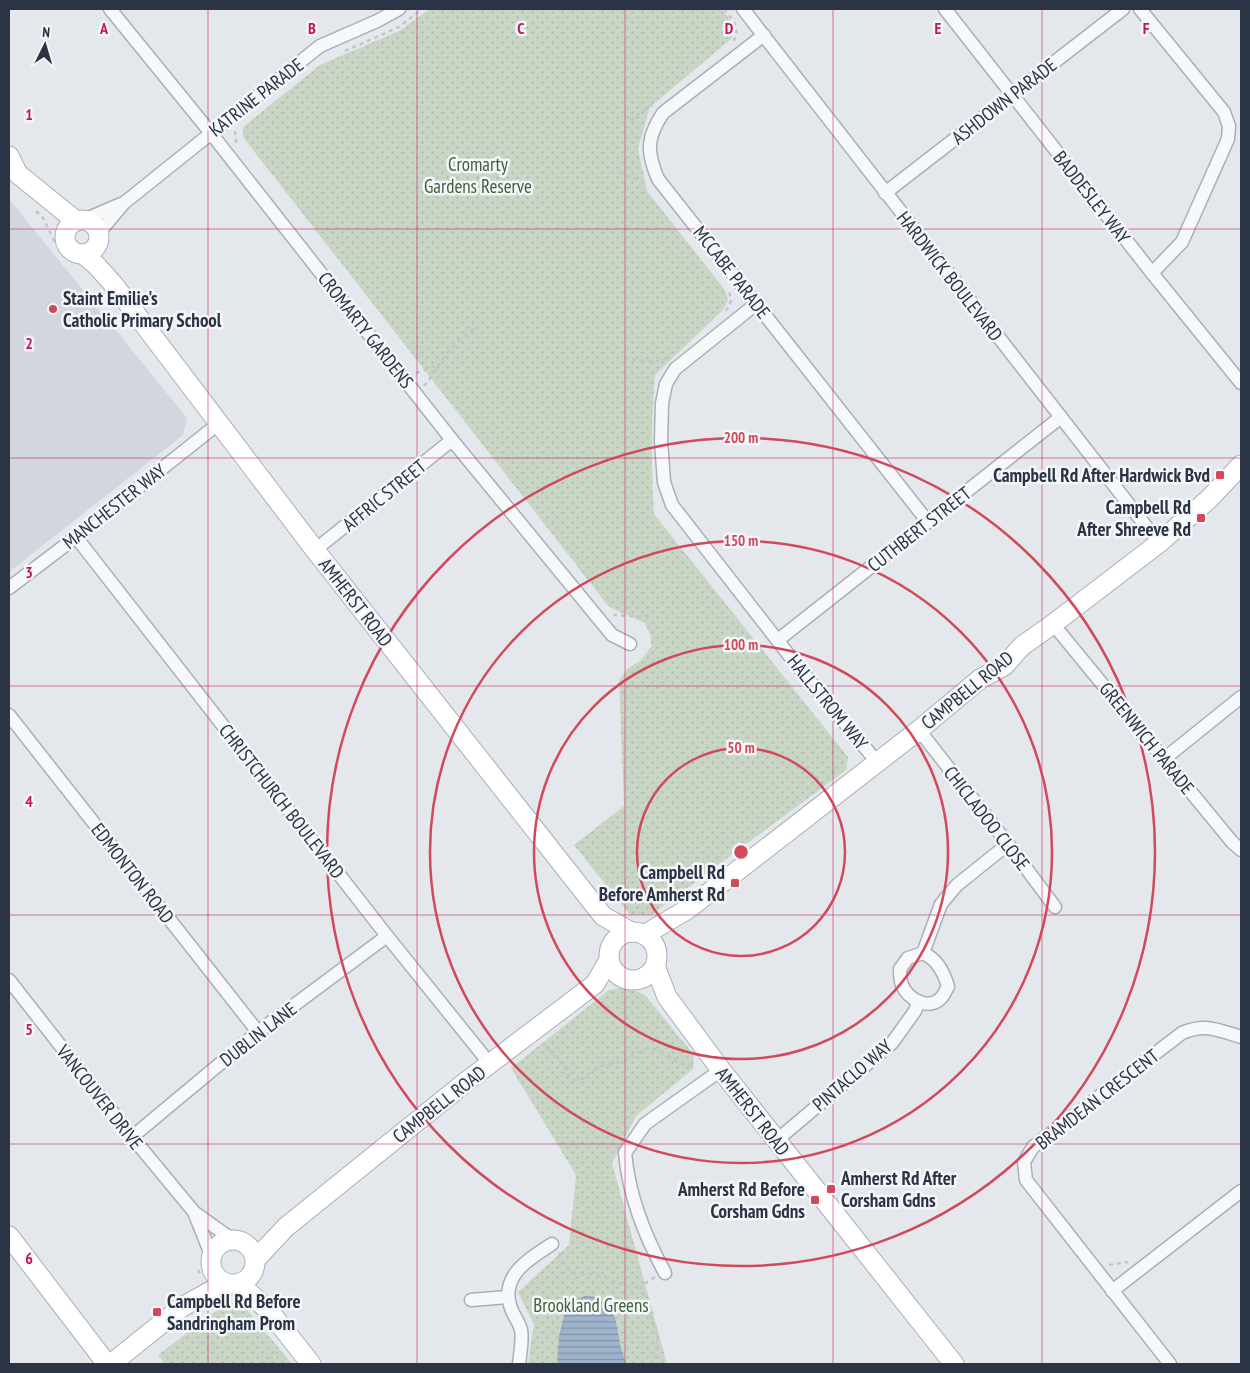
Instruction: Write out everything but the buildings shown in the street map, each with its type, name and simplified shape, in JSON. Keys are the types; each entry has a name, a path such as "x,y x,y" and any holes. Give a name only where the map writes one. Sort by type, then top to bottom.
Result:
{"street":[{"name":"CROMARTY GARDENS","path":"110,9 210,132 452,440 594,614 612,635 630,644"},
{"name":"KATRINE PARADE","path":"98,238 124,203 210,132 320,46 377,21 399,9"},
{"name":"HARDWICK BOULEVARD","path":"742,9 1159,543"},
{"name":"BADDESLEY WAY","path":"945,9 1152,273 1241,383"},
{"name":"ASHDOWN PARADE","path":"885,193 1123,9"},
{"path":"1140,9 1224,112 1229,126 1228,139 1182,242 1152,273"},
{"name":"MCCABE PARADE","path":"764,35 663,113 653,127 649,144 650,162 658,178 928,522"},
{"path":"9,156 18,174 75,224 91,223 96,228 98,238 90,251 82,254 74,252 68,247 65,240 75,224"},
{"name":"KATRINE PARADE","path":"75,224 124,203"},
{"name":"AMHERST ROAD","path":"98,238 103,259 114,284"},
{"name":"AMHERST ROAD","path":"82,254 96,265 114,284 315,550 603,916 654,944 667,997 721,1070 954,1364"},
{"name":"HALLSTROM WAY","path":"756,304 675,369 666,384 662,403 661,441 664,482 672,505 877,762"},
{"name":"CUTHBERT STREET","path":"778,640 1060,417"},
{"name":"MANCHESTER WAY","path":"9,588 218,424"},
{"name":"AFFRIC STREET","path":"315,550 452,440"},
{"name":"CAMPBELL ROAD","path":"637,934 688,909 919,730 980,679 1004,666 1022,646 1159,543 1241,466"},
{"name":"CHRISTCHURCH BOULEVARD","path":"76,537 387,936 490,1064"},
{"name":"GREENWICH PARADE","path":"1053,624 1232,842 1241,850"},
{"path":"1164,759 1241,697"},
{"name":"EDMONTON ROAD","path":"9,715 258,1032"},
{"name":"CHICLADOO CLOSE","path":"919,730 1055,907"},
{"path":"923,953 941,904 957,885 1008,844"},
{"name":"CAMPBELL ROAD","path":"656,958 688,909"},
{"name":"AMHERST ROAD","path":"603,916 609,955 616,973 667,997"},
{"path":"609,955 617,938 637,934"},
{"name":"DUBLIN LANE","path":"132,1137 258,1032 387,936"},
{"path":"923,953 932,957 945,975 948,987 942,997 936,1002 930,1004 918,1002 906,991 901,983 900,969 908,958 923,953"},
{"name":"CAMPBELL ROAD","path":"111,1364 182,1307 243,1275 286,1227 490,1064 595,984 609,955"},
{"path":"630,978 651,972 656,958"},
{"name":"CAMPBELL ROAD","path":"595,984 630,978"},
{"name":"VANCOUVER DRIVE","path":"9,980 132,1137 194,1212 237,1240"},
{"name":"PINTACLO WAY","path":"777,1140 892,1043 915,1010 918,1002"},
{"name":"BRAMDEAN CRESCENT","path":"1170,1364 1026,1180 1024,1162 1033,1148 1182,1033 1196,1027 1209,1028 1241,1037"},
{"path":"665,1273 643,1228 628,1179 624,1152 645,1124 721,1070"},
{"path":"1112,1291 1241,1191"},
{"name":"VANCOUVER DRIVE","path":"194,1212 211,1261"},
{"name":"CAMPBELL ROAD","path":"182,1307 211,1261 214,1252 222,1243 286,1227"},
{"path":"9,1236 107,1364"},
{"path":"237,1240 251,1248 243,1275"},
{"path":"519,1364 521,1329 510,1306 508,1297 513,1275 530,1257 552,1244"},
{"path":"211,1261 215,1276 243,1275"},
{"path":"243,1275 311,1364"},
{"path":"471,1300 508,1297"}],"path":[{"path":"340,53 399,28 422,9"},
{"path":"724,9 736,24 738,33 734,42 730,45"},
{"path":"630,120 655,102"},
{"path":"228,155 238,149 234,135 237,127"},
{"path":"619,172 642,182 652,191"},
{"path":"723,283 729,291 731,301 726,312"},
{"path":"417,395 434,375 438,365 454,345 475,328"},
{"path":"624,358 659,362 671,355"},
{"path":"403,377 438,365"},
{"path":"594,614 644,617 654,611"},
{"path":"541,1039 565,1067 570,1078 578,1081 606,1064 622,1062 646,1048 653,1048 687,1066 696,1065"},
{"path":"552,1244 563,1259 566,1268 574,1274 596,1274 630,1287 640,1286 648,1280 665,1273"},
{"path":"1108,1265 1129,1262 1137,1272"},
{"path":"640,1286 644,1291 658,1338 655,1358 657,1364"},
{"path":"262,1364 286,1346"}],"shaded area":[{"name":"Staint Emilie's Catholic Primary School","path":"9,199 187,418 183,435 9,572"}],"green space":[{"name":"Cromarty Gardens Reserve","path":"429,9 721,9 730,19 734,30 731,39 650,107 638,148 647,191 725,290 728,300 723,310 655,375 652,444 654,514 848,757 846,770 651,915 630,915 574,845 624,806 619,680 627,669 640,661 651,647 651,637 645,623 609,607 243,137 243,127 320,65 401,30"},
{"name":"Brookland Greens","path":"627,987 645,995 694,1055 693,1069 636,1116 612,1163 667,1364 528,1364 534,1324 518,1292 569,1245 576,1175 511,1068 609,990"},
{"path":"228,1302 244,1306 292,1364 165,1364 158,1355"}],"water":[{"path":"585,1296 598,1297 615,1317 626,1364 557,1364 559,1336 567,1303"}],"place":[{"name":"Staint Emilie's Catholic Primary School","path":"53,309"},
{"name":"Campbell Rd After Hardwick Bvd","path":"1220,475"},
{"name":"Campbell Rd After Shreeve Rd","path":"1201,518"},
{"name":"Campbell Rd Before Amherst Rd","path":"735,883"},
{"name":"Amherst Rd After Corsham Gdns","path":"831,1189"},
{"name":"Amherst Rd Before Corsham Gdns","path":"815,1200"},
{"name":"Campbell Rd Before Sandringham Prom","path":"157,1312"}]}
